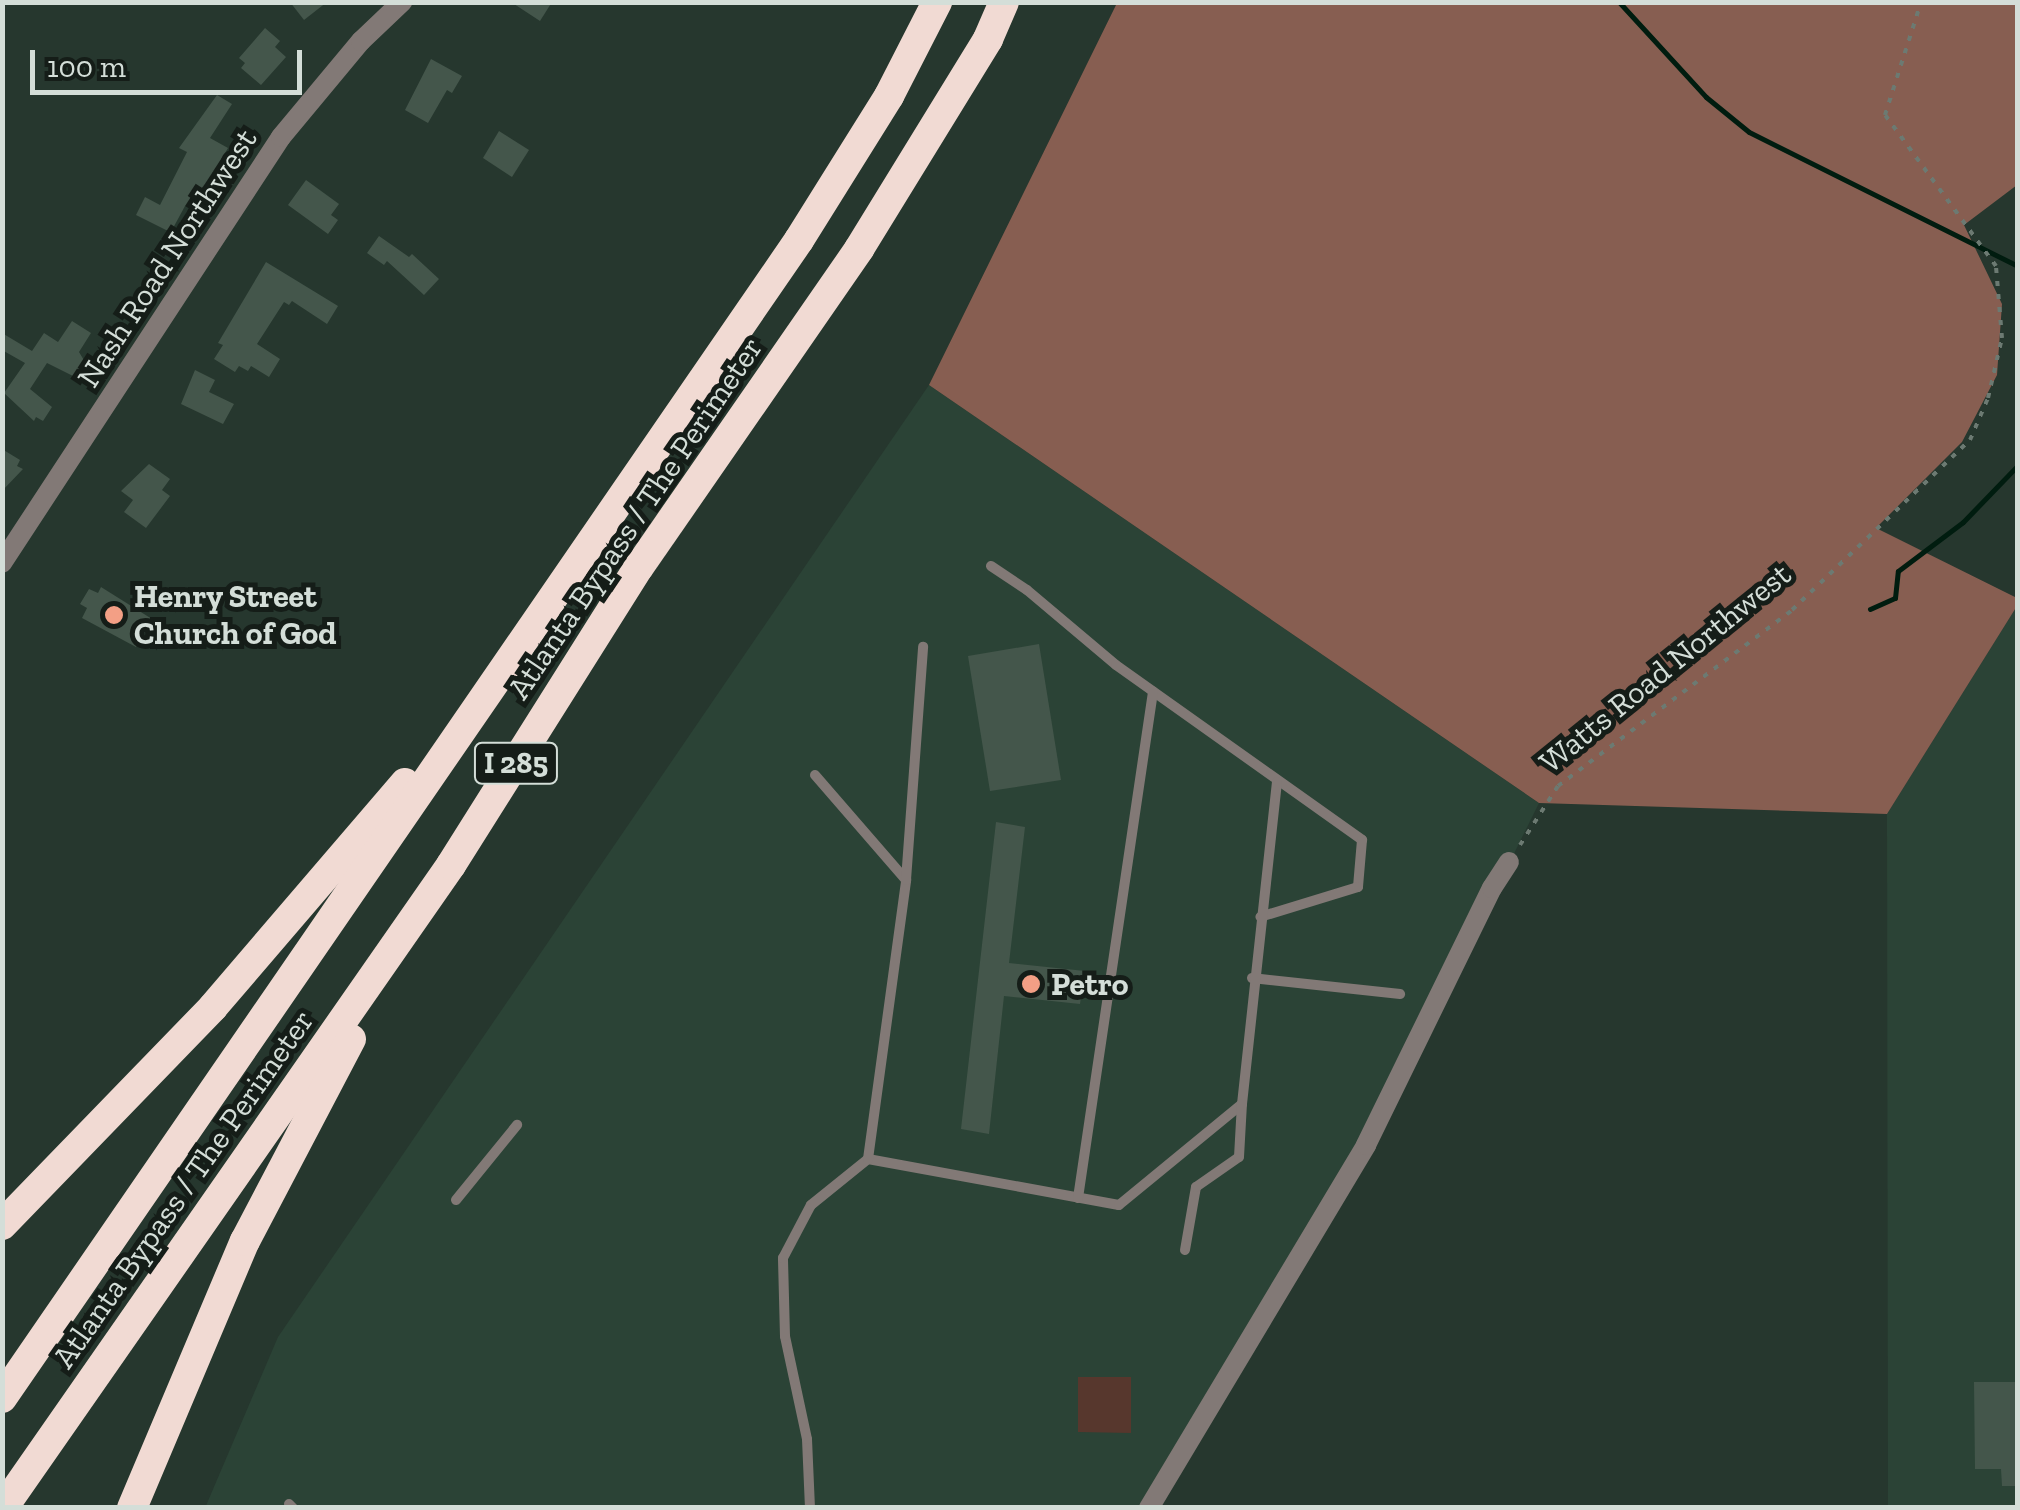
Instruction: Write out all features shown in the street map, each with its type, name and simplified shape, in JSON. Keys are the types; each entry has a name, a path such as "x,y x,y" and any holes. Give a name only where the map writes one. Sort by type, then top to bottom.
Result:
{"highway":[{"name":"Atlanta Bypass / The Perimeter","path":"2,1398 799,240 890,96 936,2"},
{"name":"Atlanta Bypass / The Perimeter","path":"3,1508 451,866 639,567 859,248 988,39 1004,2"},
{"path":"2,1225 213,1007 508,663"},
{"path":"132,1508 245,1241 321,1092 451,866"}],"street":[{"name":"Nash Road Northwest","path":"2,563 281,137 362,41 402,2"},
{"path":"1149,1508 1366,1146 1492,888 1510,862"}],"lane":[{"path":"991,566 1152,692 1362,840 1358,886 1260,917"},
{"path":"810,1508 807,1439 784,1336 783,1258 811,1205 868,1159 906,880 924,648"},
{"path":"1078,1198 1152,692"},
{"path":"815,775 906,880"},
{"path":"1185,1250 1196,1187 1240,1157 1252,978 1276,782"},
{"path":"1252,978 1400,994"},
{"path":"868,1159 1119,1206 1242,1104"},
{"path":"456,1200 517,1125"}],"path":[{"name":"Watts Road Northwest","path":"1510,862 1558,786 1792,610 1970,440 1988,398 2002,338 1996,266 1885,115 1921,2"}],"shaded area":[{"path":"1117,3 2017,3 2017,185 1964,225 2002,304 1997,375 1962,442 1876,528 2017,598 2017,606 1887,814 1539,803 929,385"},
{"path":"929,385 1539,803 1357,1172 1158,1507 205,1508 278,1337"},
{"path":"2017,606 2017,1507 1888,1507 1887,814"},
{"path":"1078,1377 1131,1377 1131,1433 1078,1432"}],"building":[{"path":"290,2 327,2 304,20"},
{"path":"511,2 552,2 540,21"},
{"path":"265,28 280,41 275,47 286,57 261,85 241,68 245,63 239,58"},
{"path":"431,59 462,76 452,93 447,90 428,123 405,110"},
{"path":"217,95 232,104 210,138 228,148 194,205 185,206 172,230 136,215 145,197 160,205 187,152 179,148"},
{"path":"499,131 529,150 512,177 483,158"},
{"path":"306,180 339,204 331,215 338,220 328,234 288,205"},
{"path":"379,236 409,257 412,254 439,279 424,295 387,261 384,265 367,253"},
{"path":"266,262 338,306 327,324 292,301 289,305 284,302 257,344 280,359 269,377 251,366 248,371 239,366 235,372 214,359 223,345 218,343"},
{"path":"72,321 91,333 79,352 85,362 75,377 47,363 30,389 52,407 43,421 36,417 34,421 4,393 25,363 2,350 2,333 32,351 44,333 58,342"},
{"path":"195,370 215,380 209,392 234,404 223,424 181,404"},
{"path":"2,449 20,460 17,466 23,469 2,491"},
{"path":"149,464 170,479 162,490 170,496 146,528 124,512 133,500 121,491"},
{"name":"Henry Street Church of God","path":"101,587 152,619 136,647 82,618 87,608 80,604 89,589 98,593"},
{"path":"1039,644 1061,780 990,791 968,656"},
{"name":"Petro","path":"996,822 1025,827 1009,963 1085,971 1080,1004 1004,996 989,1134 961,1129"},
{"path":"1974,1382 2018,1382 2018,1486 2002,1486 2001,1469 1975,1469"}],"waterway":[{"path":"1619,2 1706,97 1749,132 2018,266"},
{"path":"1870,609 1895,598 1898,571 1963,522 2018,465"}],"place":[{"name":"Henry Street Church of God","path":"114,615"},
{"name":"Petro","path":"1031,984"}]}
